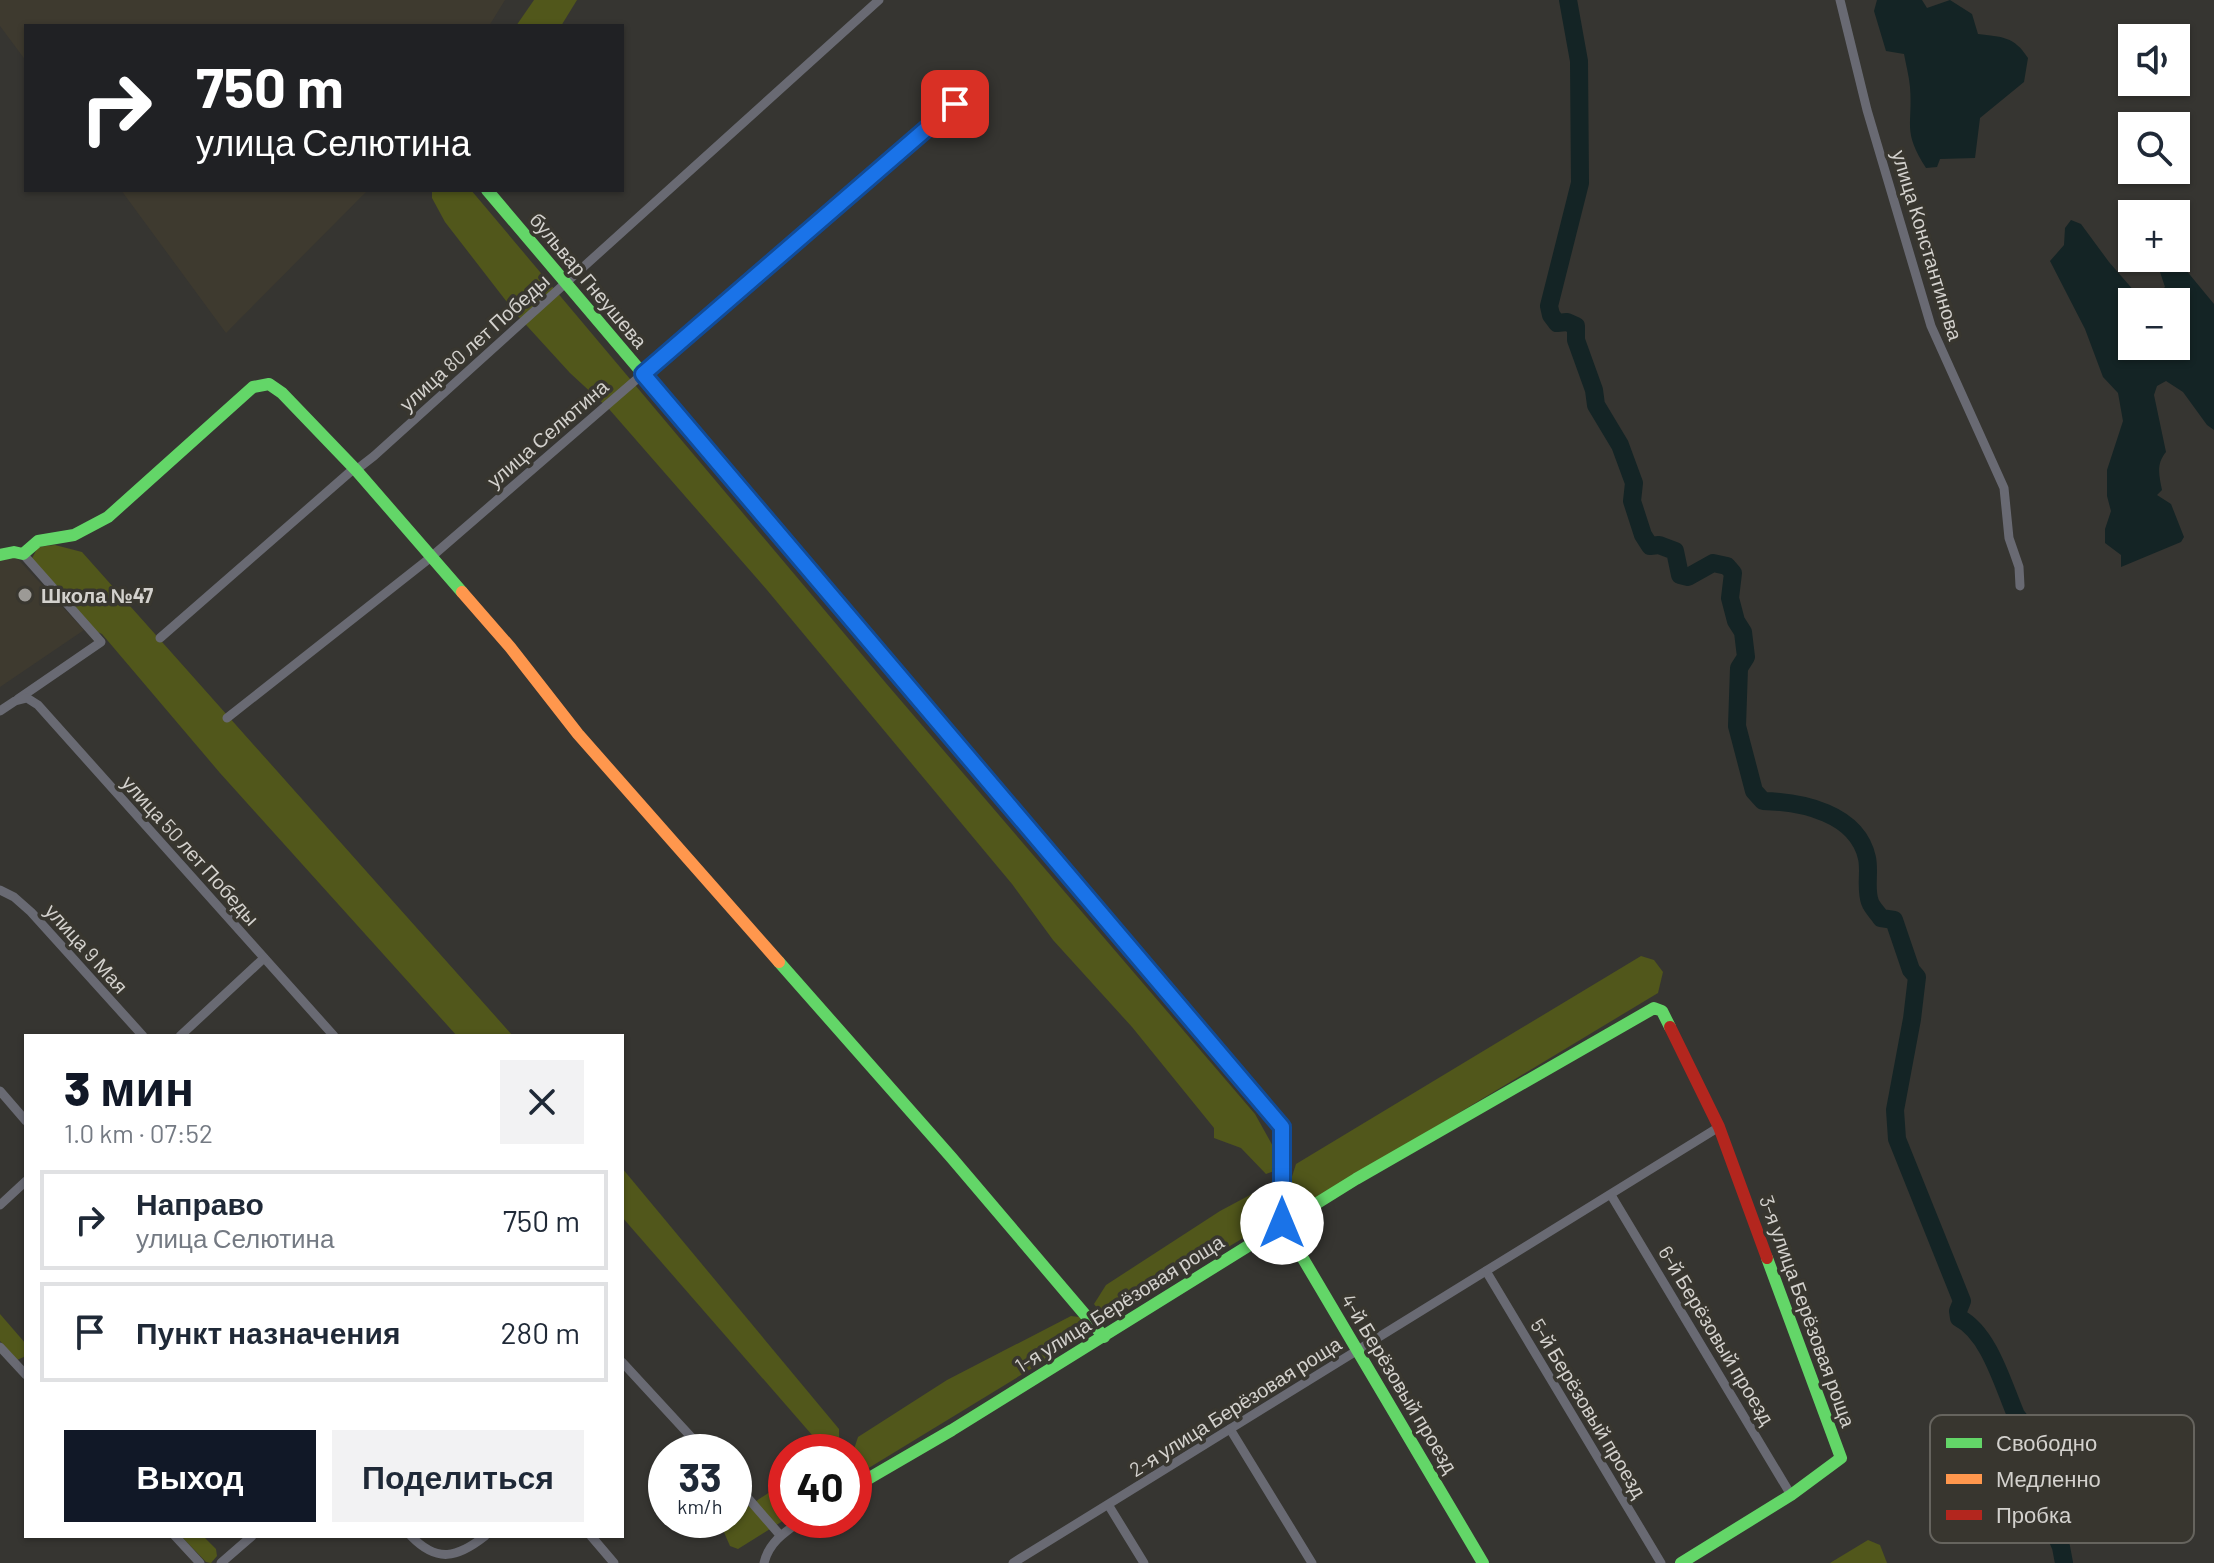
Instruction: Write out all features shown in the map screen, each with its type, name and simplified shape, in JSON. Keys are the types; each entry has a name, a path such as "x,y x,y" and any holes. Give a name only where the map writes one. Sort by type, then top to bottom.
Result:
{"street":[{"name":"улица 80 лет Победы","path":"160,638 356,470 879,0"},
{"name":"улица Константинова","path":"1840,0 1867,110 1931,326 2004,488 2009,538 2019,567 2020,586"},
{"name":"улица Селютина","path":"227,718 430,558 955,104"},
{"name":"бульвар Гнеушева","path":"489,192 1282,1127 1282,1223"},
{"path":"23,554 38,541 74,535 108,517 253,387 269,384 282,393 356,470 510,647 578,734 951,1157 1104,1337"},
{"path":"0,555 23,554 101,642 0,711"},
{"name":"улица 50 лет Победы","path":"15,701 27,698 38,705 332,1034"},
{"name":"улица 9 Мая","path":"0,890 31,912 141,1034"},
{"path":"182,1034 264,958"},
{"name":"1-я улица Берёзовая роща","path":"872,1477 1104,1337 1282,1223 1654,1008"},
{"name":"3-я улица Берёзовая роща","path":"1654,1008 1662,1011 1719,1127 1841,1458 1791,1495 1681,1563"},
{"path":"0,1091 24,1119"},
{"name":"2-я улица Берёзовая роща","path":"1013,1563 1719,1127"},
{"path":"0,1205 24,1183"},
{"name":"6-й Берёзовый проезд","path":"1611,1195 1791,1495"},
{"name":"4-й Берёзовый проезд","path":"1282,1223 1483,1563"},
{"name":"5-й Берёзовый проезд","path":"1486,1271 1661,1563"},
{"path":"0,1347 24,1371"},
{"path":"624,1364 688,1434"},
{"path":"1230,1429 1312,1563"},
{"path":"752,1503 768,1521"},
{"path":"1109,1506 1144,1563"},
{"path":"177,1538 200,1563"},
{"path":"221,1563 250,1538"},
{"path":"414,1538 431,1552 450,1556 468,1549 482,1538"},
{"path":"593,1538 614,1563"},
{"path":"764,1563 766,1553 778,1538"}],"shaded area":[{"path":"0,0 505,0 490,24 24,24 24,58 0,26"},
{"path":"1877,0 1922,0 1927,8 1950,0 1972,14 1978,34 2012,42 2028,58 2024,82 1980,118 1975,158 1940,159 1937,167 1926,168 1911,136 1910,87 1904,54 1886,51 1874,11"},
{"path":"122,192 366,192 226,333"},
{"path":"2071,220 2081,224 2132,288 2118,288 2118,360 2190,360 2190,288 2164,288 2160,272 2188,272 2214,304 2214,430 2183,392 2166,381 2157,386 2154,395 2166,452 2160,465 2162,490 2157,495 2171,504 2184,537 2181,542 2121,567 2121,555 2105,543 2105,529 2111,511 2107,496 2107,470 2123,421 2118,393 2103,377 2085,329 2050,261 2064,245 2065,228"},
{"name":"Школа №47","path":"15,556 84,630 0,687 0,560"}],"green space":[{"path":"534,0 577,0 562,24 517,24"},
{"path":"432,192 473,192 885,682 1255,1114 1275,1150 1280,1169 1266,1174 1241,1148 1214,1138 1214,1128 1132,1027 1053,940 1012,884 767,590 609,409 570,373 517,315 445,222"},
{"path":"55,545 82,552 511,1034 455,1034 220,773 102,634 91,629 30,562 38,547"},
{"path":"1641,956 1654,960 1663,972 1658,993 1314,1200 1293,1202 1288,1189 1296,1164"},
{"path":"624,1170 839,1429 839,1434 811,1434 624,1219"},
{"path":"1265,1187 1274,1188 1280,1198 1280,1216 1108,1319 1094,1304 1106,1285 1220,1211"},
{"path":"0,1314 24,1342 24,1357 17,1360 0,1341"},
{"path":"1071,1316 1079,1317 1088,1329 1085,1336 872,1466 872,1434 863,1434 947,1380"},
{"path":"768,1493 768,1530 738,1549 730,1546 726,1538 752,1538 752,1504"},
{"path":"183,1538 205,1538 216,1549 217,1556 211,1563 206,1562"},
{"path":"1868,1540 1880,1545 1887,1563 1830,1563"}],"waterway":[{"path":"1568,0 1579,61 1580,183 1549,306 1551,315 1557,323 1567,322 1576,326 1576,340 1594,390 1596,405 1620,445 1634,483 1632,501 1643,535 1650,546 1659,545 1675,551 1680,575 1688,577 1713,563 1727,566 1733,573 1730,598 1736,621 1743,632 1746,657 1739,668 1737,726 1754,791 1763,801 1794,804 1826,813 1852,830 1867,858 1871,904 1881,918 1894,920 1911,970 1917,977 1895,1110 1897,1139 1962,1301 1959,1318 1970,1325 1987,1347 2016,1415"},
{"path":"2059,1543 2064,1563"}],"traffic: fast":[{"path":"489,192 1119,935"},
{"path":"0,555 23,554 38,541 74,535 108,517 253,387 269,384 282,393 356,470 462,592"},
{"path":"779,962 1104,1337"},
{"path":"872,1477 1356,1179 1654,1008 1662,1011 1670,1027"},
{"path":"1279,1124 1282,1127 1282,1223 1483,1563"},
{"path":"1681,1563 1791,1495 1841,1458 1767,1258"}],"traffic: slow":[{"path":"462,592 578,734 779,962"}],"traffic: jam":[{"path":"1119,935 1279,1124"},
{"path":"1670,1027 1719,1127 1767,1258"}],"place":[{"name":"Школа №47","path":"25,595"}],"route":[{"path":"955,104 643,374 1282,1127 1282,1223"}]}
